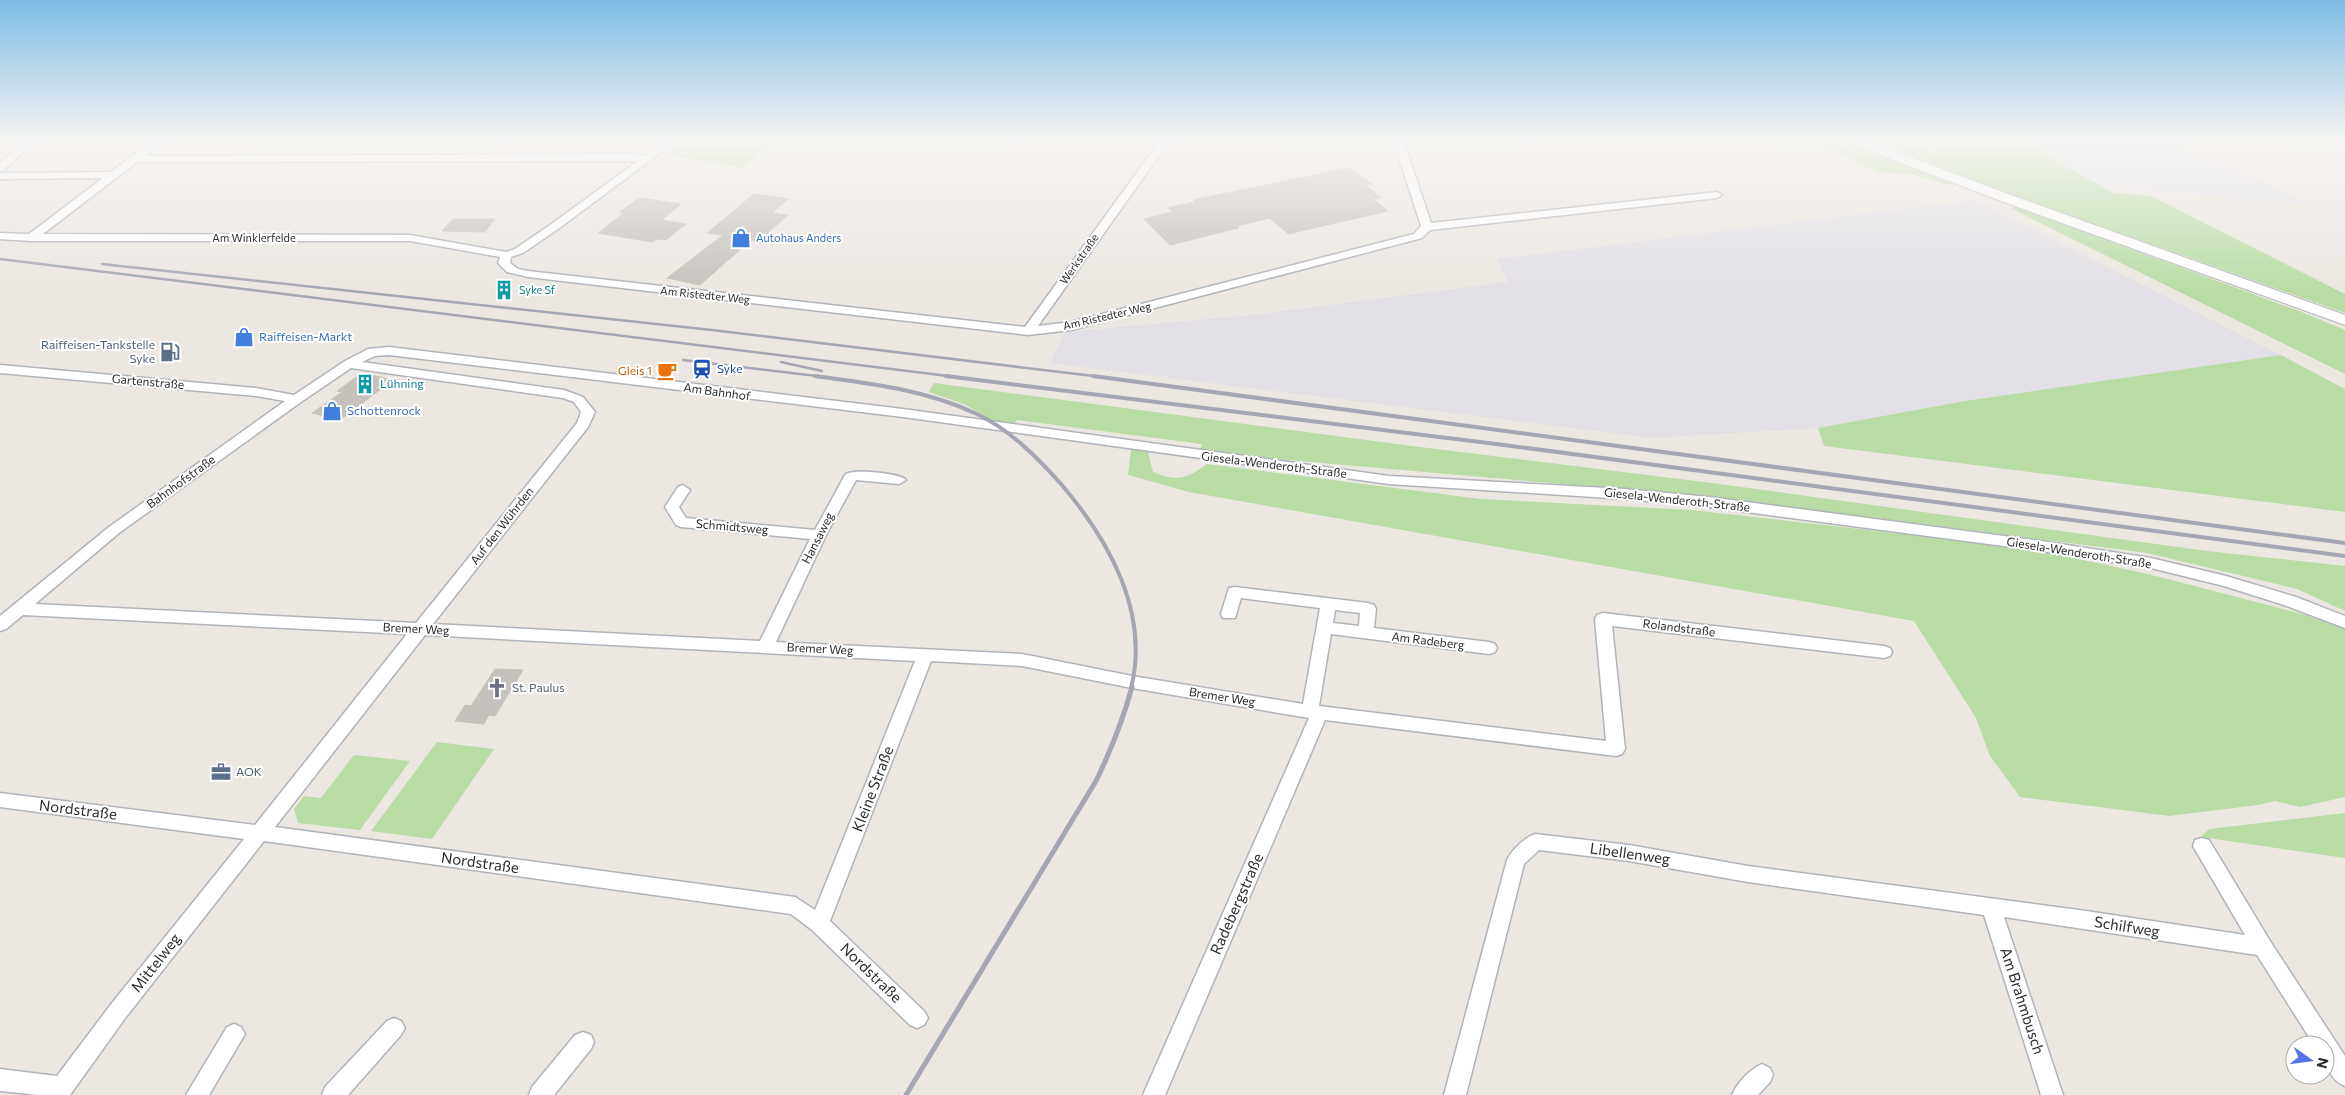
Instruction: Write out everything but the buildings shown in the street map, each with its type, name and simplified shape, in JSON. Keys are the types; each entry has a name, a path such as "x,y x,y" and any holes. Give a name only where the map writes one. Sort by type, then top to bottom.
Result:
{"main road":[{"path":"1985,190 2345,320"}],"street":[{"path":"31,238 93,190"},
{"path":"506,255 519,251 605,190"},
{"name":"Werkstraße","path":"1028,330 1129,190"},
{"path":"1415,190 1427,227"},
{"name":"Am Ristedter Weg","path":"506,255 504,263 507,267 512,271 528,274 1028,330 1071,326 1306,266 1418,236 1427,227 1680,196 1717,195"},
{"name":"Am Winklerfelde","path":"0,236 31,238 410,238 506,255"},
{"name":"Am Bahnhof","path":"372,352 389,351 767,398 790,399 1001,428"},
{"name":"Bahnhofstraße","path":"0,625 114,530 296,399 349,364 372,352"},
{"name":"Auf den Wührden","path":"258,833 583,424 588,412 584,403 574,396 349,364"},
{"name":"Gartenstraße","path":"0,369 256,392 296,399"},
{"name":"Giesela-Wenderoth-Straße","path":"1001,428 1389,480 1625,494 1709,502 2059,548 2151,563 2226,582 2290,601 2345,622"},
{"name":"Hansaweg","path":"766,646 819,535 852,475 899,480"},
{"name":"Schmidtsweg","path":"683,490 672,507 681,522 819,535"},
{"path":"1229,614 1234,592 1368,609 1366,632"},
{"path":"1315,712 1328,605"},
{"name":"Bremer Weg","path":"18,609 40,612 420,629 1022,660 1132,682 1315,712 1616,749"},
{"name":"Rolandstraße","path":"1616,749 1603,619 1884,652"},
{"name":"Am Radeberg","path":"1326,628 1489,648"},
{"name":"Kleine Straße","path":"819,924 926,654"},
{"name":"Radebergstraße","path":"1154,1095 1315,712"},
{"name":"Nordstraße","path":"0,800 795,906 819,924 917,1018"},
{"name":"Mittelweg","path":"60,1091 119,1010 258,833"},
{"name":"Libellenweg","path":"1456,1095 1516,860 1535,842 1629,853 1748,874 1991,907"},
{"path":"2202,846 2263,948 2345,1075"},
{"name":"Schilfweg","path":"1991,907 2263,948"},
{"name":"Am Brahmbusch","path":"1991,907 2052,1095"},
{"path":"333,1095 394,1028"},
{"path":"197,1095 234,1034"},
{"path":"540,1095 583,1042"},
{"path":"1743,1095 1762,1074"},
{"path":"0,1080 60,1091"}],"shaded area":[{"path":"2143,190 2279,190 2312,205"},
{"path":"1975,200 2281,355 1965,401 1818,428 1652,438 1050,363 1065,332 1252,315 1508,282 1497,259"}],"green space":[{"path":"2000,190 2109,190 2114,193 2151,196 2345,294 2345,313"},
{"path":"2014,206 2299,311 2345,330 2345,374 2012,209"},
{"path":"2281,355 2345,389 2345,512 1824,446 1818,428 1965,401"},
{"path":"934,383 1412,446 1712,483 2207,551 2345,566 2345,611 2297,589 2147,553 1712,497 1275,459 1200,450 1202,444 1017,420 1013,427 1006,428 964,404 929,392"},
{"path":"1131,450 1148,452 1153,472 1176,478 1187,476 1207,464 1481,499 1691,510 2028,548 2152,575 2306,615 2345,629 2345,797 2300,807 2275,801 2258,805 2169,816 2020,797 1990,756 1976,718 1914,621 1189,492 1128,475"},
{"path":"437,742 494,749 432,839 371,831"},
{"path":"354,755 410,761 360,830 298,823 294,809 304,796 321,798"},
{"path":"2345,813 2345,858 2201,837 2209,829"}],"railway":[{"path":"0,259 956,377"},
{"path":"102,264 712,330 1102,377"},
{"path":"683,360 825,377"},
{"path":"781,362 822,371"},
{"path":"815,376 918,393 958,406 989,420 1033,454 1079,506 1109,553 1121,579 1130,605 1135,632 1135,660 1131,688"},
{"path":"946,376 1504,445 2345,556"},
{"path":"1093,376 2345,543"},
{"path":"906,1095 1096,781 1116,735 1132,687"}],"place":[{"name":"Autohaus Anders","path":"741,238"},
{"name":"Syke Sf","path":"504,290"},
{"name":"Raiffeisen-Markt","path":"244,337"},
{"name":"Raiffeisen-Tankstelle Syke","path":"170,352"},
{"name":"Syke","path":"702,369"},
{"name":"Gleis 1","path":"667,371"},
{"name":"Lühning","path":"365,384"},
{"name":"Schottenrock","path":"332,411"},
{"name":"St. Paulus","path":"497,688"},
{"name":"AOK","path":"221,772"}]}
